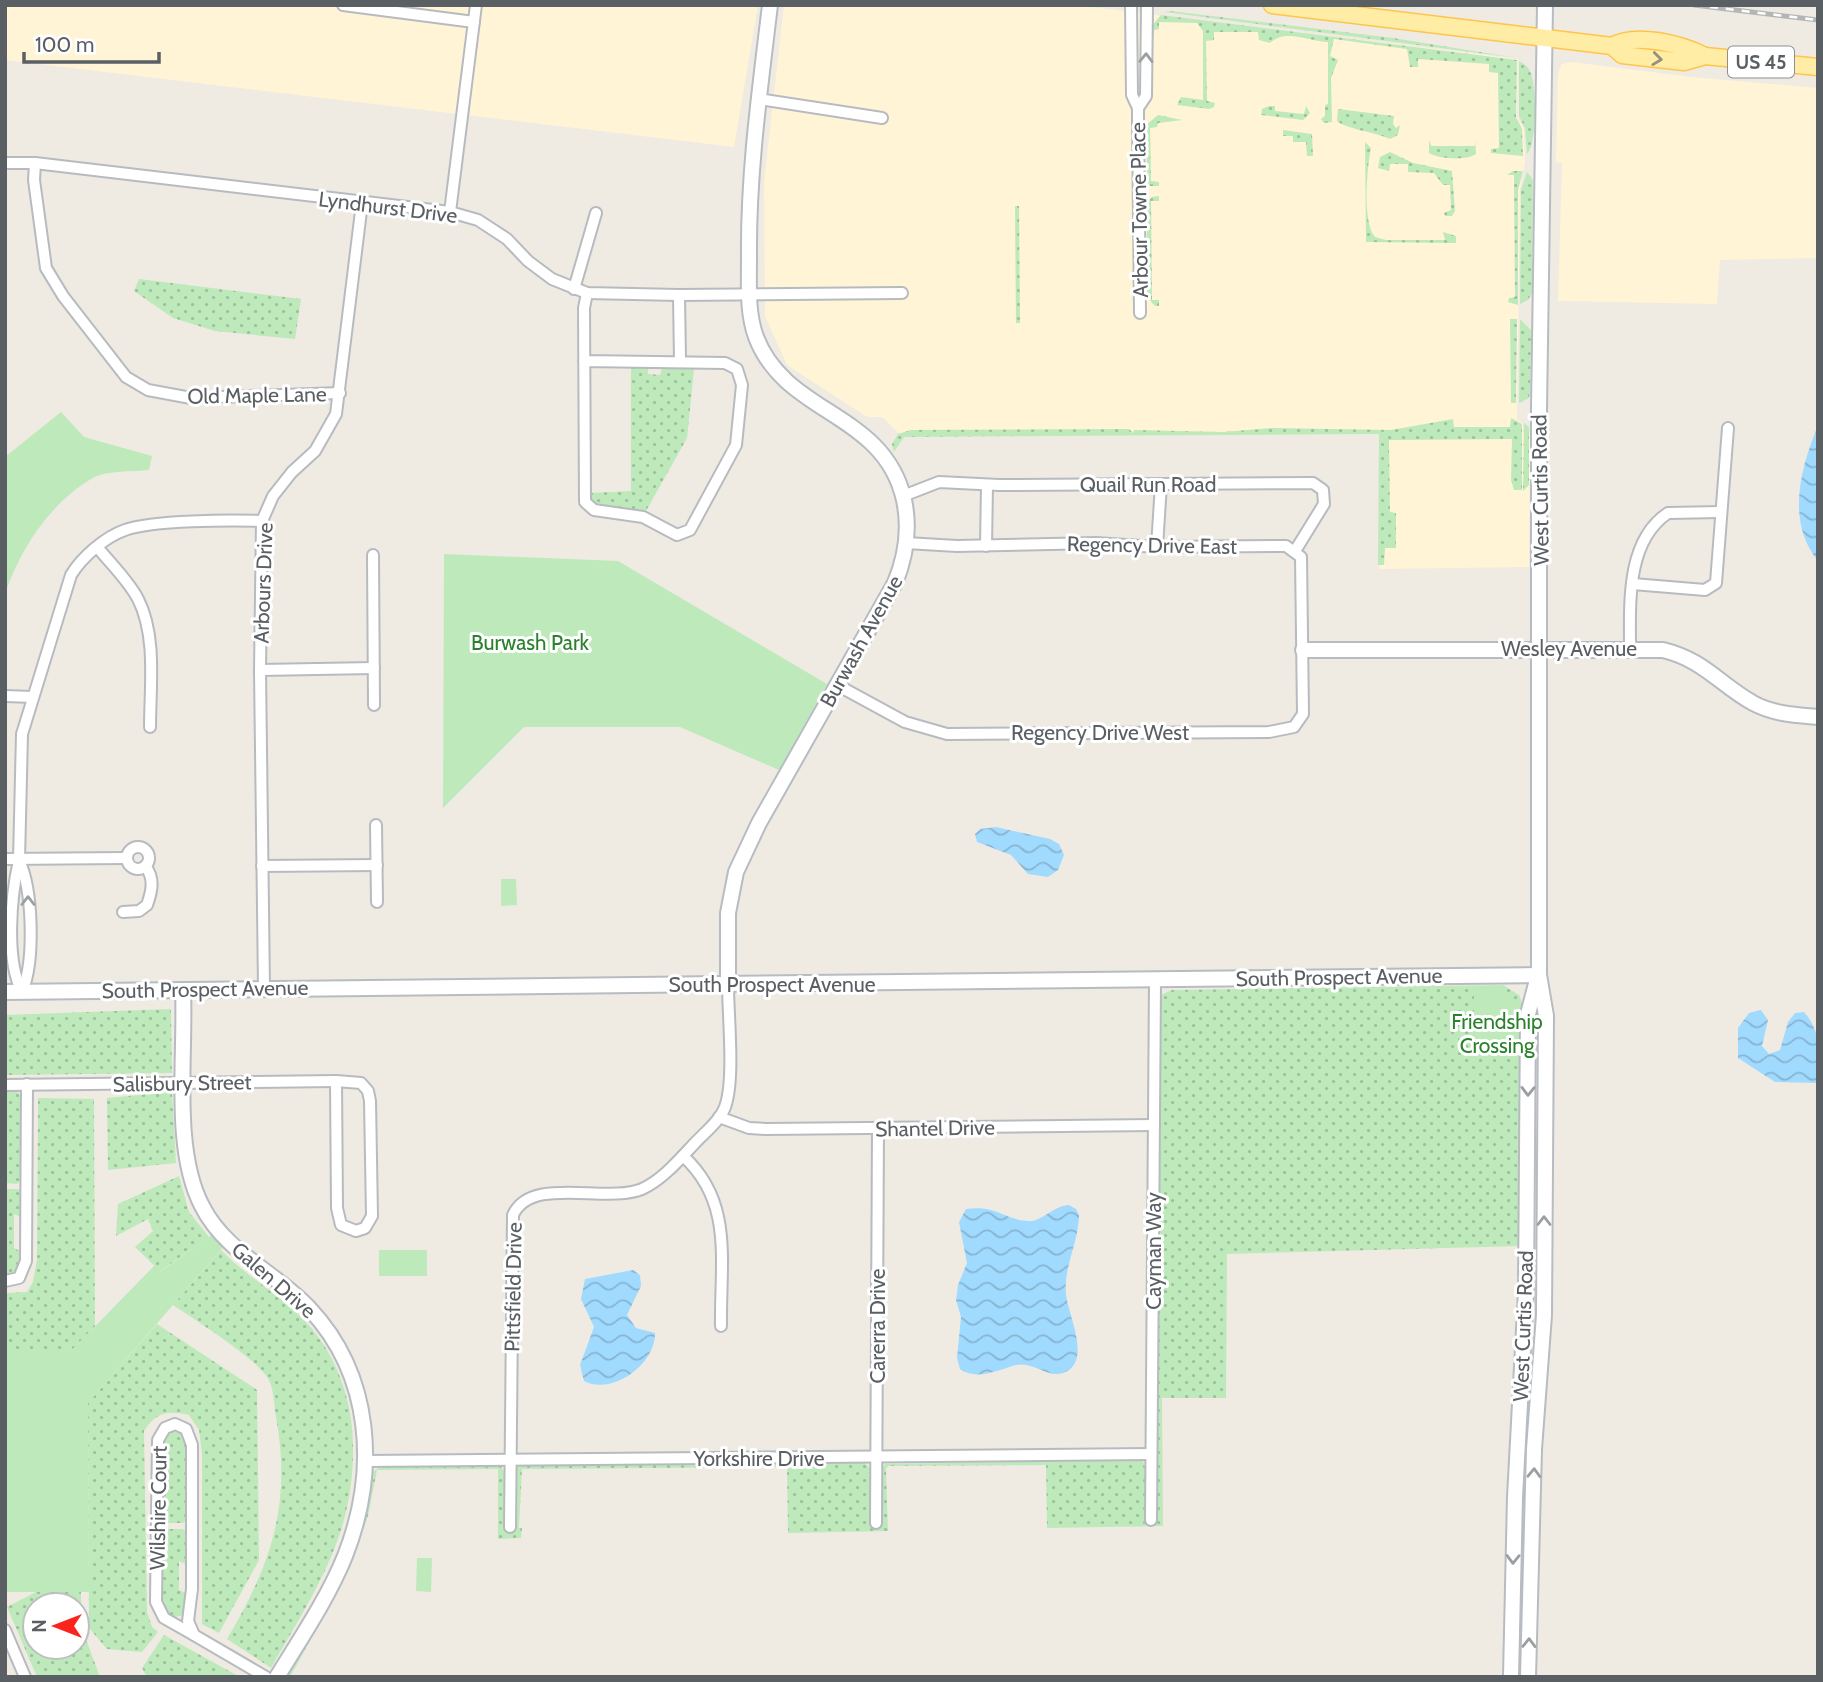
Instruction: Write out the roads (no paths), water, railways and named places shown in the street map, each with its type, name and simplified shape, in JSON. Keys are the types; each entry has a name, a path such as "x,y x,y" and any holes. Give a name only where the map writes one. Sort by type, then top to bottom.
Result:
{"main road":[{"name":"Burwash Avenue","path":"728,985 728,913 736,872 756,828 895,583 906,543 903,496 894,470 874,442 854,426 802,396 777,374 756,337 750,295 750,186 770,5"},
{"name":"US 45","path":"1272,5 1612,46 1622,55 1684,62 1704,56 1818,67"},
{"name":"West Curtis Road","path":"1528,1677 1534,1449 1544,1315 1546,1016 1539,975 1539,409 1545,5"},
{"name":"Wesley Avenue","path":"1303,650 1663,650 1689,657 1766,709 1818,717"},
{"name":"West Curtis Road","path":"1511,1677 1515,1497 1526,1292 1528,1014 1539,975"},
{"name":"South Prospect Avenue","path":"5,992 1539,975"},
{"name":"Galen Drive","path":"183,990 186,1158 202,1207 229,1242 307,1305 330,1333 354,1379 364,1420 367,1461 360,1508 345,1557 278,1677"}],"street":[{"path":"343,5 474,22"},
{"path":"450,212 476,5"},
{"name":"Arbour Towne Place","path":"1131,5 1132,95 1138,108 1140,313"},
{"name":"Arbour Towne Place","path":"1138,108 1146,96 1147,5"},
{"path":"760,99 882,118"},
{"name":"Lyndhurst Drive","path":"5,163 35,163 450,212 478,220 494,230 537,269 587,293 902,293"},
{"name":"Old Maple Lane","path":"35,163 36,204 46,268 63,296 126,377 148,390 191,398 340,393"},
{"name":"Arbours Drive","path":"264,988 260,670 262,521 278,490 326,437 336,414 362,203"},
{"path":"574,289 596,214"},
{"path":"584,360 730,363 741,376 734,453 690,530 677,535 643,517 594,510 585,502 584,360 587,293"},
{"path":"680,295 680,361"},
{"path":"1633,584 1711,589 1719,573 1720,512 1728,428"},
{"name":"Quail Run Road","path":"903,496 939,482 987,485 1318,485 1325,493 1324,504 1295,551"},
{"path":"1157,547 1161,484"},
{"path":"986,546 987,485"},
{"path":"1630,648 1633,584 1640,543 1661,518 1678,512 1720,512"},
{"path":"22,992 14,976 13,926 14,880 19,860 22,734 63,592 77,565 115,534 132,528 262,521"},
{"name":"Regency Drive East","path":"906,543 986,546 1096,543 1157,547 1286,546 1295,551"},
{"path":"98,548 130,586 144,614 148,638 150,727"},
{"path":"1295,551 1301,556 1303,650"},
{"path":"373,555 374,705"},
{"name":"Regency Drive West","path":"837,685 905,722 947,734 1269,732 1294,727 1303,714 1303,650"},
{"path":"260,670 374,668"},
{"path":"5,696 33,697"},
{"path":"376,825 377,902"},
{"path":"126,858 133,847 143,848 149,856 145,866"},
{"path":"5,859 126,858"},
{"path":"126,858 133,868 145,866"},
{"path":"19,860 28,883 28,976 22,992"},
{"path":"262,866 377,865"},
{"path":"123,912 139,911 147,905 152,891 151,873 145,866"},
{"path":"13,926 28,925"},
{"name":"Cayman Way","path":"1151,1520 1155,981"},
{"name":"Pittsfield Drive","path":"510,1527 512,1219 516,1208 534,1195 619,1194 641,1189 683,1156 725,1107 728,1084 728,985"},
{"name":"Salisbury Street","path":"5,1085 336,1081 361,1083 368,1091 370,1101 372,1216 365,1227 356,1231 346,1229 338,1218 336,1081"},
{"path":"5,1280 19,1278 26,1261 27,1084"},
{"name":"Shantel Drive","path":"719,1117 749,1128 1154,1125"},
{"name":"Carerra Drive","path":"876,1523 878,1128"},
{"path":"683,1156 709,1185 719,1217 720,1325"},
{"name":"Wilshire Court","path":"194,1635 188,1621 192,1589 192,1445 186,1429 175,1424 165,1428 158,1440 156,1602 164,1618 265,1677"},
{"name":"Yorkshire Drive","path":"367,1461 1152,1454"},
{"path":"5,1630 25,1677"}],"water":[{"path":"1818,426 1818,561 1808,546 1802,529 1799,495 1806,459"},
{"path":"996,827 1050,839 1059,844 1064,855 1058,870 1048,877 1028,874 1011,855 977,842 975,834 980,829"},
{"path":"1761,1010 1768,1020 1762,1046 1769,1054 1780,1050 1788,1022 1795,1013 1804,1012 1817,1036 1818,1083 1775,1082 1738,1058 1738,1028 1749,1013"},
{"path":"1069,1205 1076,1209 1079,1215 1066,1284 1078,1349 1072,1368 1057,1374 1022,1364 980,1374 960,1369 957,1358 961,1317 956,1300 958,1285 967,1263 959,1222 966,1209 985,1209 1019,1220 1032,1221"},
{"path":"633,1270 640,1275 641,1286 627,1315 636,1328 655,1333 653,1345 640,1366 619,1381 595,1385 584,1381 580,1365 594,1327 581,1299 585,1279"}],"railway":[{"path":"1694,5 1818,20"}],"park label":[{"name":"Burwash Park","path":"530,642"},
{"name":"Friendship Crossing","path":"1497,1033"}]}
